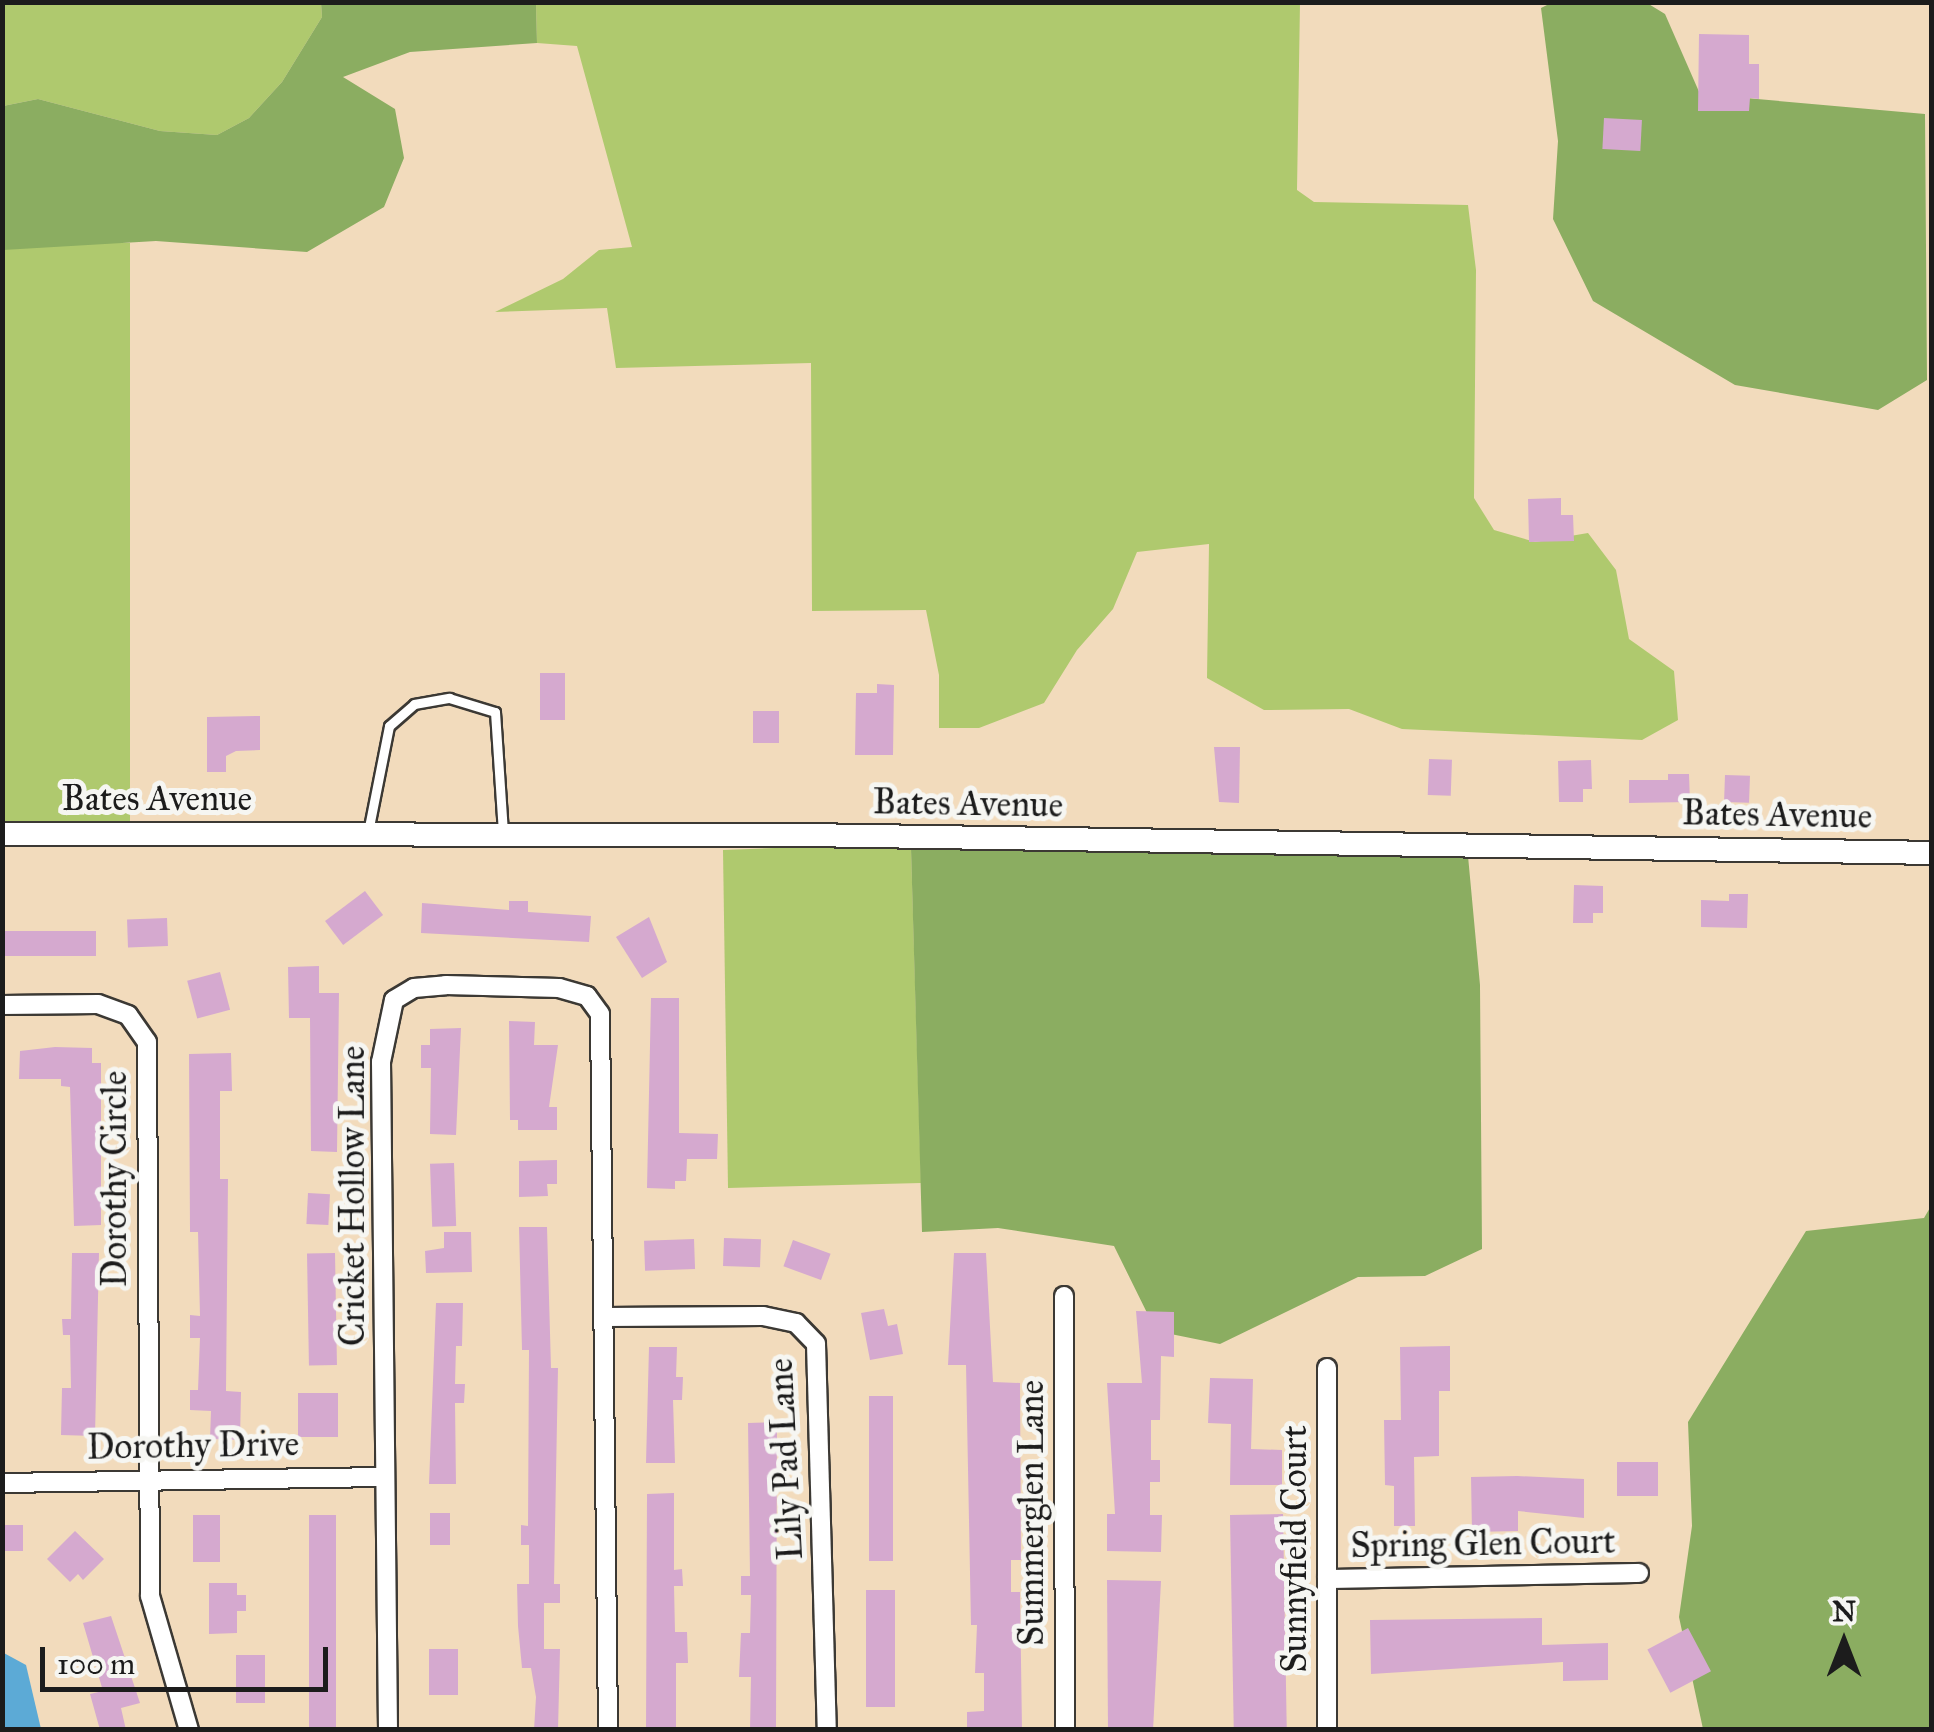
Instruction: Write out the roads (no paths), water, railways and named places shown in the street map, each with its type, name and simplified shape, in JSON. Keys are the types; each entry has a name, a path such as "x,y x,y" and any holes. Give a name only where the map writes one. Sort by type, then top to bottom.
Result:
{"street":[{"name":"Bates Avenue","path":"2,834 1932,853"},
{"name":"Cricket Hollow Lane","path":"388,1730 381,1062 386,1024 400,994 446,985 559,988 594,1004 605,1083 608,1730"},
{"name":"Dorothy Circle","path":"2,1005 98,1004 128,1015 147,1042 150,1596 189,1730"},
{"name":"Summerglen Lane","path":"1064,1296 1065,1730"},
{"name":"Lily Pad Lane","path":"605,1317 763,1316 796,1323 816,1344 827,1730"},
{"name":"Sunnyfield Court","path":"1327,1368 1327,1730"},
{"name":"Dorothy Drive","path":"2,1483 148,1477 386,1476"},
{"name":"Spring Glen Court","path":"1327,1579 1639,1573"}],"lane":[{"path":"368,835 390,726 414,704 449,698 495,712 503,836"}],"water":[{"path":"2,1652 26,1665 41,1729 3,1729"}]}
